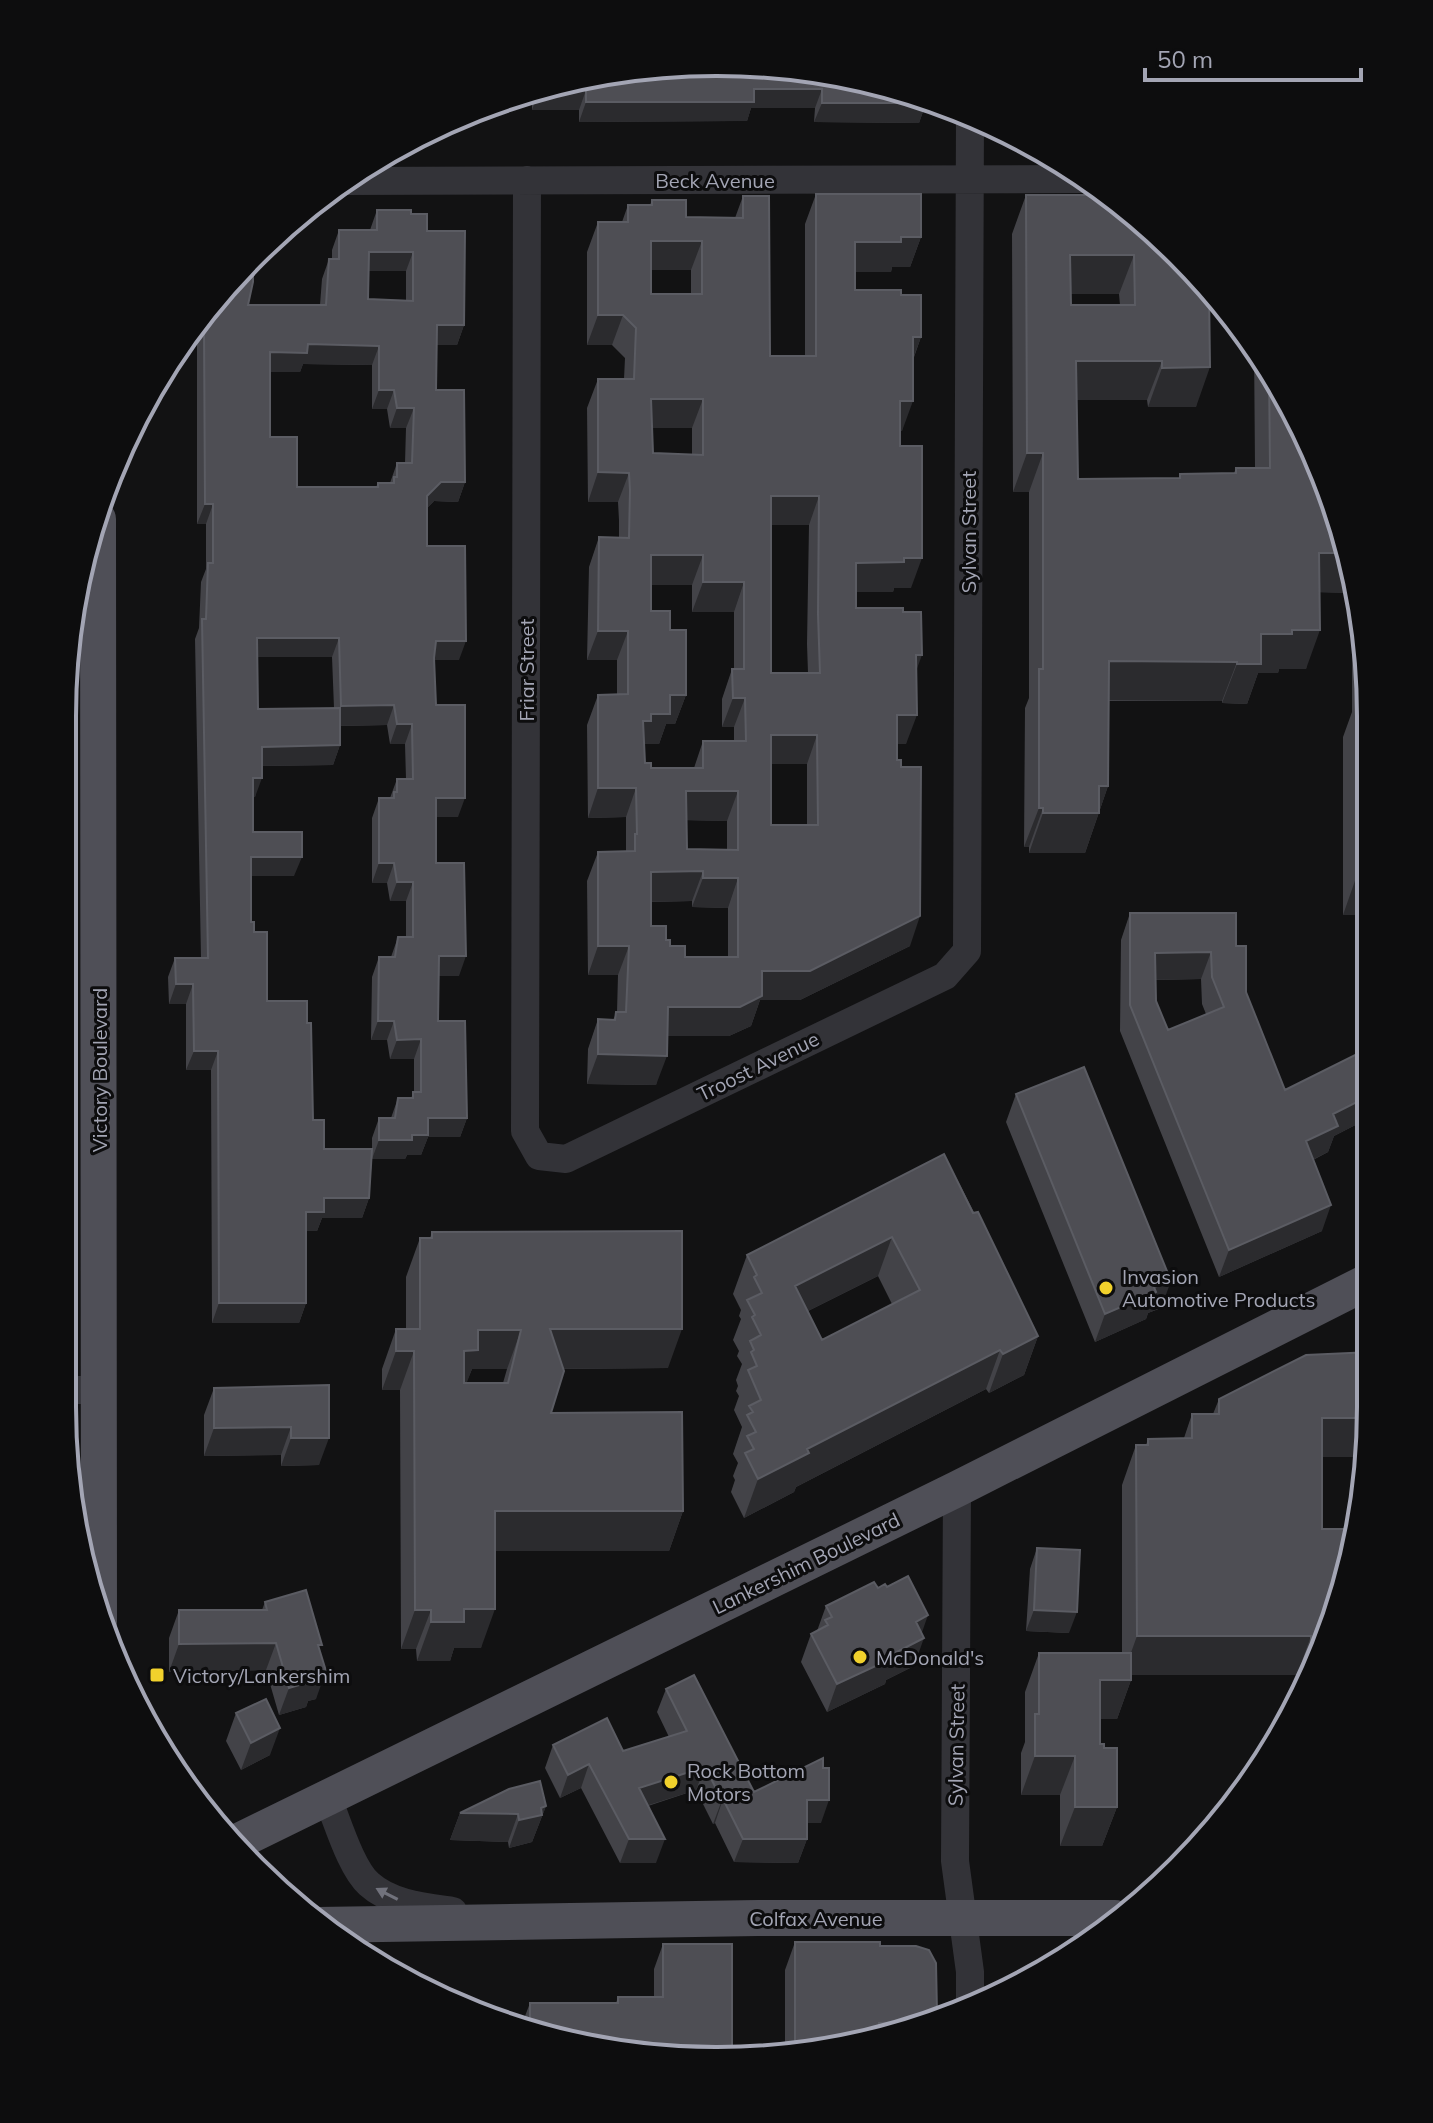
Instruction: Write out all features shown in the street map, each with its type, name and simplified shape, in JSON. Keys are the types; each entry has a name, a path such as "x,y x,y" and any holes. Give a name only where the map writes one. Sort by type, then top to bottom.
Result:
{"main road":[{"name":"Victory Boulevard","path":"98,551 99,1575"},
{"name":"Lankershim Boulevard","path":"244,1839 957,1489 1357,1287"},
{"name":"Colfax Avenue","path":"341,1925 1102,1918"}],"street":[{"name":"Sylvan Street","path":"967,951 970,129"},
{"name":"Beck Avenue","path":"366,181 1064,179"},
{"name":"Friar Street","path":"527,180 525,1131 539,1156"},
{"name":"Troost Avenue","path":"539,1156 566,1159 594,1146 945,976 967,951"},
{"path":"76,1390 99,1390"},
{"name":"Sylvan Street","path":"957,1489 955,1861 970,1972 970,1994"},
{"name":"Colfax Avenue","path":"328,1799 368,1884 389,1897 415,1905 517,1921"}],"building":[{"path":"675,77 758,77 841,88 899,103 822,103 822,89 754,89 754,102 586,102 586,90"},
{"path":"816,194 921,194 921,237 901,237 901,242 855,242 855,290 901,290 901,295 921,295 921,337 913,337 913,401 900,401 900,446 922,446 922,558 904,558 904,562 856,563 856,608 903,608 903,612 921,612 922,655 916,655 917,715 897,715 897,760 901,760 901,767 921,767 920,916 810,971 762,971 762,996 740,1007 668,1007 667,1056 598,1054 598,1019 615,1020 616,1012 626,1012 629,946 598,946 598,852 635,851 637,834 636,788 598,788 598,695 628,694 628,631 598,631 599,537 629,538 630,490 629,473 598,472 598,379 634,379 636,328 623,315 598,315 598,222 628,222 628,205 652,205 652,200 686,200 686,217 743,218 743,196 769,196 770,356 816,356","holes":["651,241 702,241 702,294 651,294","651,399 703,399 703,455 653,453","771,496 819,496 820,673 771,673","651,555 703,555 703,582 744,582 744,669 732,669 733,698 745,698 746,741 703,741 703,768 651,768 651,763 645,763 643,721 651,721 651,714 670,714 670,695 686,695 686,630 670,630 670,611 651,611","771,735 817,735 818,825 771,825","686,791 738,791 738,850 687,849","703,871 703,878 738,878 738,957 685,957 685,946 670,946 670,940 666,940 666,926 651,926 651,872"]},
{"path":"1026,195 1088,195 1139,235 1209,308 1210,367 1162,368 1162,361 1076,361 1078,479 1180,478 1180,474 1236,473 1236,468 1270,468 1269,393 1308,471 1335,553 1319,553 1320,630 1261,634 1261,664 1109,661 1108,786 1099,786 1099,813 1043,813 1043,808 1039,808 1039,669 1043,669 1043,453 1027,453","holes":["1070,255 1134,255 1135,305 1071,305"]},
{"path":"377,210 411,210 411,214 427,214 427,231 465,231 464,325 437,325 436,390 464,390 465,482 441,482 427,496 427,546 465,546 466,641 436,641 434,658 436,705 465,705 465,798 436,798 436,863 464,863 466,956 439,956 438,1021 465,1021 467,1118 428,1118 428,1135 412,1135 412,1140 379,1140 379,1118 395,1118 398,1098 413,1098 413,1092 421,1092 421,1039 397,1040 394,1021 378,1021 379,957 395,957 398,937 413,937 413,882 397,882 394,863 379,863 379,798 394,798 397,779 413,779 412,724 397,724 394,705 341,706 339,638 257,638 258,709 340,708 340,745 262,747 262,778 253,778 253,832 302,832 302,857 251,857 251,922 254,922 254,932 267,932 267,1001 307,1001 307,1023 311,1023 313,1120 324,1120 324,1149 372,1149 369,1198 324,1198 324,1212 306,1212 306,1303 219,1303 218,1051 194,1051 193,984 176,984 175,958 208,958 202,619 206,619 208,563 213,563 213,504 205,504 204,333 253,275 248,305 326,305 329,259 339,259 339,230 377,230","holes":["369,252 413,252 413,301 368,299","308,344 379,346 379,390 394,390 397,408 414,408 412,463 397,463 394,483 378,483 378,487 297,487 297,437 270,437 270,352 307,353"]},
{"path":"1130,913 1236,913 1236,946 1246,946 1246,992 1285,1090 1357,1054 1357,1102 1333,1114 1338,1126 1306,1141 1331,1205 1229,1250 1130,1005","holes":["1211,952 1212,977 1224,1007 1168,1030 1156,1001 1155,953"]},
{"path":"1084,1067 1171,1281 1154,1287 1156,1292 1105,1314 1016,1094"},
{"path":"944,1154 973,1213 978,1212 1038,1336 1003,1354 1000,1350 807,1449 809,1453 758,1479 745,1453 754,1449 747,1436 756,1432 747,1415 753,1412 749,1406 761,1400 748,1370 757,1366 750,1341 761,1335 747,1300 762,1293 747,1255","holes":["892,1237 920,1290 822,1340 795,1286"]},
{"path":"682,1231 682,1329 550,1329 564,1371 551,1413 682,1412 683,1511 495,1511 495,1609 464,1609 464,1622 431,1622 431,1610 415,1610 414,1351 396,1351 396,1329 420,1329 420,1238 432,1238 432,1232","holes":["478,1330 521,1330 508,1383 464,1383 464,1351 478,1350"]},
{"path":"1357,1353 1357,1418 1322,1418 1322,1529 1345,1529 1311,1644 1311,1636 1137,1636 1136,1445 1148,1445 1148,1439 1192,1438 1192,1414 1219,1414 1219,1399 1306,1355"},
{"path":"329,1385 329,1438 291,1438 291,1427 214,1428 214,1388"},
{"path":"1037,1548 1080,1550 1077,1612 1034,1610"},
{"name":"McDonald's","path":"908,1576 928,1615 916,1622 924,1638 893,1654 895,1657 837,1684 811,1634 828,1625 825,1620 832,1617 826,1606 874,1582 878,1588 885,1584 887,1587"},
{"path":"306,1590 326,1671 315,1674 316,1680 289,1688 276,1643 179,1644 179,1610 267,1610 265,1602"},
{"path":"1039,1653 1131,1653 1131,1680 1100,1680 1100,1744 1104,1744 1104,1748 1117,1748 1117,1807 1075,1807 1075,1756 1035,1756"},
{"path":"694,1675 754,1792 823,1758 823,1768 829,1768 829,1800 807,1800 807,1839 743,1839 705,1767 639,1788 665,1839 629,1839 589,1764 568,1775 553,1745 607,1718 623,1751 687,1731 666,1689"},
{"path":"266,1699 280,1728 251,1743 236,1713"},
{"path":"540,1781 546,1806 541,1808 542,1815 519,1820 518,1814 460,1813 509,1789"},
{"path":"795,1942 880,1942 880,1946 916,1946 929,1950 936,1963 937,2007 890,2023 879,2023 879,2026 795,2042"},
{"path":"663,1944 732,1944 732,2047 633,2042 530,2019 530,2003 618,2003 618,1997 663,1997"}],"place":[{"name":"Invasion Automotive Products","path":"1106,1288"},
{"name":"McDonald's","path":"860,1657"},
{"name":"Victory/Lankershim","path":"157,1675"},
{"name":"Rock Bottom Motors","path":"671,1782"}]}
